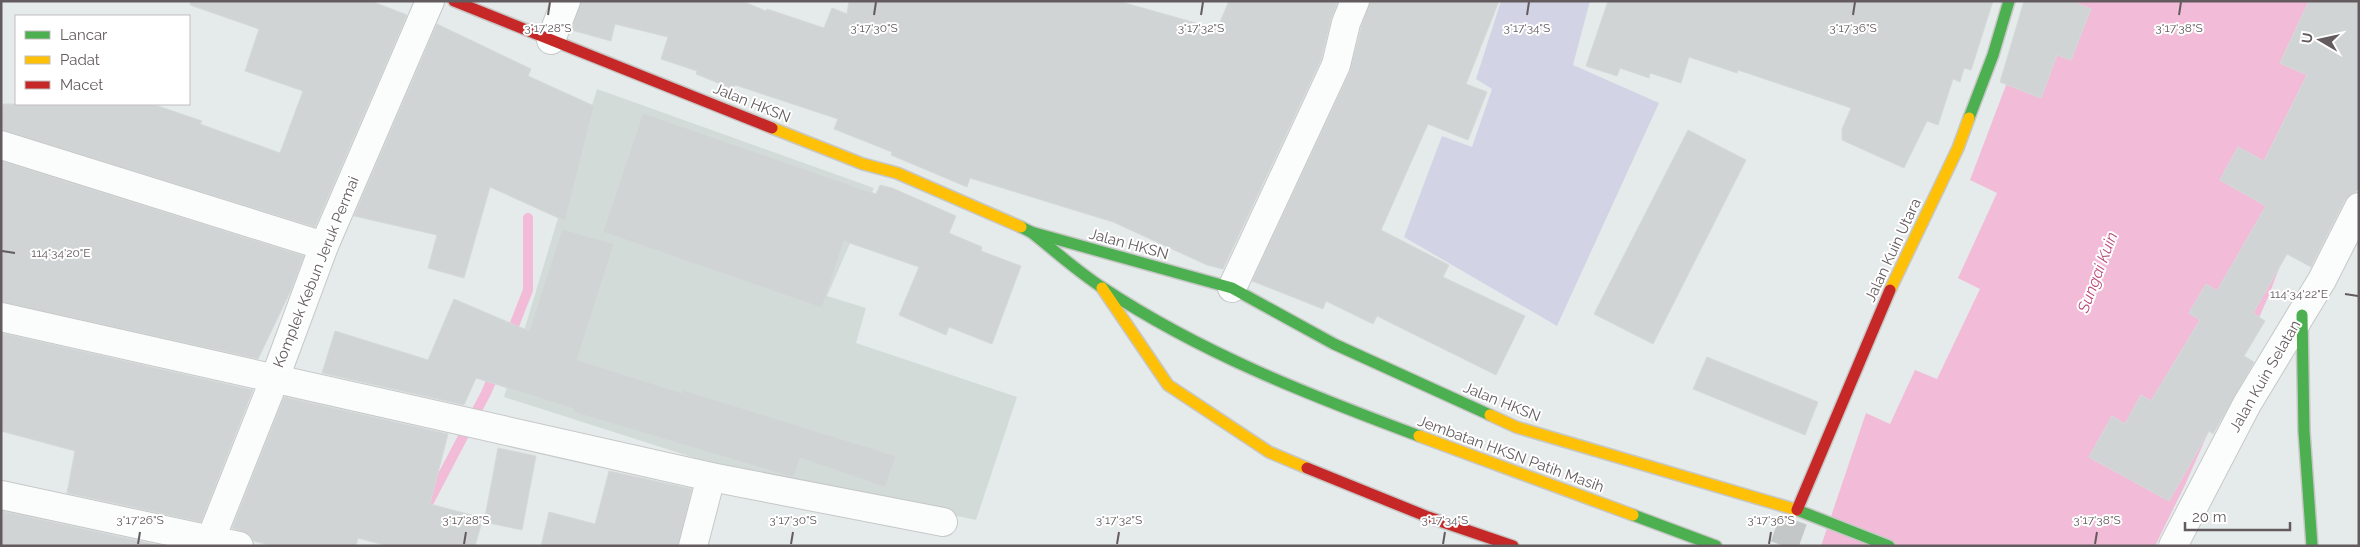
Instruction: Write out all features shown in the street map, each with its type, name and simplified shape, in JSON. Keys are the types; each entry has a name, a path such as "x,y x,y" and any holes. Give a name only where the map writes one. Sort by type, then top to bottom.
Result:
{"street":[{"name":"Komplek Kebun Jeruk Permai","path":"209,542 275,378 324,246 430,1"},
{"name":"Jalan HKSN","path":"454,1 863,164 896,173 1031,232 1232,288 1334,344 1516,427 1797,510 1889,546"},
{"path":"551,40 566,1"},
{"path":"1232,288 1336,65 1346,23 1355,1"},
{"name":"Jalan Kuin Utara","path":"1797,510 1897,274 1958,148 1993,56 2009,1"},
{"path":"1,145 324,246"},
{"name":"Jalan Kuin Selatan","path":"2172,546 2247,404 2322,280 2359,208"},
{"path":"1031,232 1102,288 1168,384 1269,452 1428,517 1513,546"},
{"name":"Jembatan HKSN Patih Masih","path":"1102,288 1209,352 1296,390 1716,546"},
{"path":"2302,315 2301,384 2312,546"},
{"path":"1,317 711,477 943,522"},
{"path":"693,546 711,477"},
{"path":"1,495 209,542 239,546"}],"shaded area":[{"path":"1501,1 1590,1 1573,65 1659,103 1557,326 1404,237 1442,136 1472,147 1492,89 1476,79"},
{"path":"597,89 874,188 827,296 866,308 856,343 1017,397 976,520 698,459 504,397"}],"water":[{"name":"Sungai Kuin","path":"2038,1 2359,1 2336,117 2269,295 2185,485 2155,546 1821,546 1866,413 1890,424 1915,370 1937,379 1980,289 1958,278 1997,193 1970,180"}],"building":[{"path":"191,1 371,1 407,15 315,227 1,130 1,104 155,105 202,121 200,124 280,153 303,91 245,71 259,29 190,5"},
{"path":"581,1 742,1 766,11 767,9 824,28 832,8 847,14 849,1 1118,1 1217,29 1229,1 1338,1 1331,19 1321,60 1223,269 1207,265 1113,222 970,178 967,187 891,155 892,152 834,129 838,119 735,85 733,89 696,74 697,71 661,59 668,37 615,24 611,41 571,30"},
{"path":"1370,1 1499,1 1466,84 1487,92 1468,140 1428,124 1381,230 1449,265 1443,277 1525,316 1496,375 1377,316 1373,324 1326,301 1323,309 1252,281 1350,71"},
{"path":"1608,1 1993,1 1971,70 1964,68 1960,82 1953,79 1938,125 1927,121 1904,168 1842,140 1842,129 1851,108 1738,70 1737,73 1689,57 1681,83 1650,73 1649,78 1620,68 1617,76 1586,66"},
{"path":"2024,1 2071,1 2091,9 2071,60 2057,55 2041,98 2000,82"},
{"path":"2309,1 2359,1 2359,189 2345,200 2311,267 2287,254 2253,313 2265,321 2244,356 2254,362 2213,434 2209,431 2169,501 2089,457 2112,416 2125,424 2141,395 2151,401 2200,320 2189,313 2206,284 2217,291 2266,206 2220,180 2238,147 2264,161 2307,75 2280,63"},
{"path":"437,24 531,69 528,76 594,106 565,221 490,187 464,278 428,268 437,235 354,216"},
{"path":"643,113 876,194 880,185 892,188 956,216 949,233 982,247 981,251 1021,266 992,344 949,327 946,335 899,315 919,267 844,241 822,308 603,232"},
{"path":"1688,130 1746,160 1653,344 1594,314"},
{"path":"1,161 304,256 291,290 258,359 1,302"},
{"path":"562,229 614,244 577,360 682,393 683,390 896,456 885,487 800,458 794,477 785,475 573,412 574,409 476,378 464,405 322,373 335,331 428,360 454,299 529,331"},
{"path":"1,333 253,390 201,522 67,493 75,451 1,431"},
{"path":"1707,357 1818,402 1805,435 1693,389"},
{"path":"284,397 448,434 430,504 483,518 475,546 388,546 358,538 356,546 272,546 254,541 249,534 232,528"},
{"path":"498,448 536,456 522,530 484,522"},
{"path":"609,471 692,489 678,546 541,546 549,512 595,524"},
{"path":"1,511 163,546 1,546"}],"waterway":[{"path":"510,336 528,290 528,218"},
{"path":"424,511 486,393 496,370"}],"tunnel":[{"path":"1784,546 1797,510"}],"traffic: fast":[{"path":"1969,118 1993,55 2009,1"},
{"path":"1021,227 1031,232 1094,282 1178,333 1256,371 1337,405 1419,436"},
{"path":"1031,232 1232,288 1334,344 1490,415"},
{"path":"2302,315 2304,431 2312,546"},
{"path":"1797,510 1889,546"},
{"path":"1633,515 1716,546"}],"traffic: slow":[{"path":"1890,290 1958,148 1969,118"},
{"path":"772,128 863,164 897,173 1021,227"},
{"path":"1102,288 1168,385 1269,452 1307,468"},
{"path":"1490,415 1516,427 1797,510"},
{"path":"1419,436 1633,515"}],"traffic: jam":[{"path":"454,1 772,128"},
{"path":"1797,510 1890,290"},
{"path":"1307,468 1428,517 1513,546"}]}
